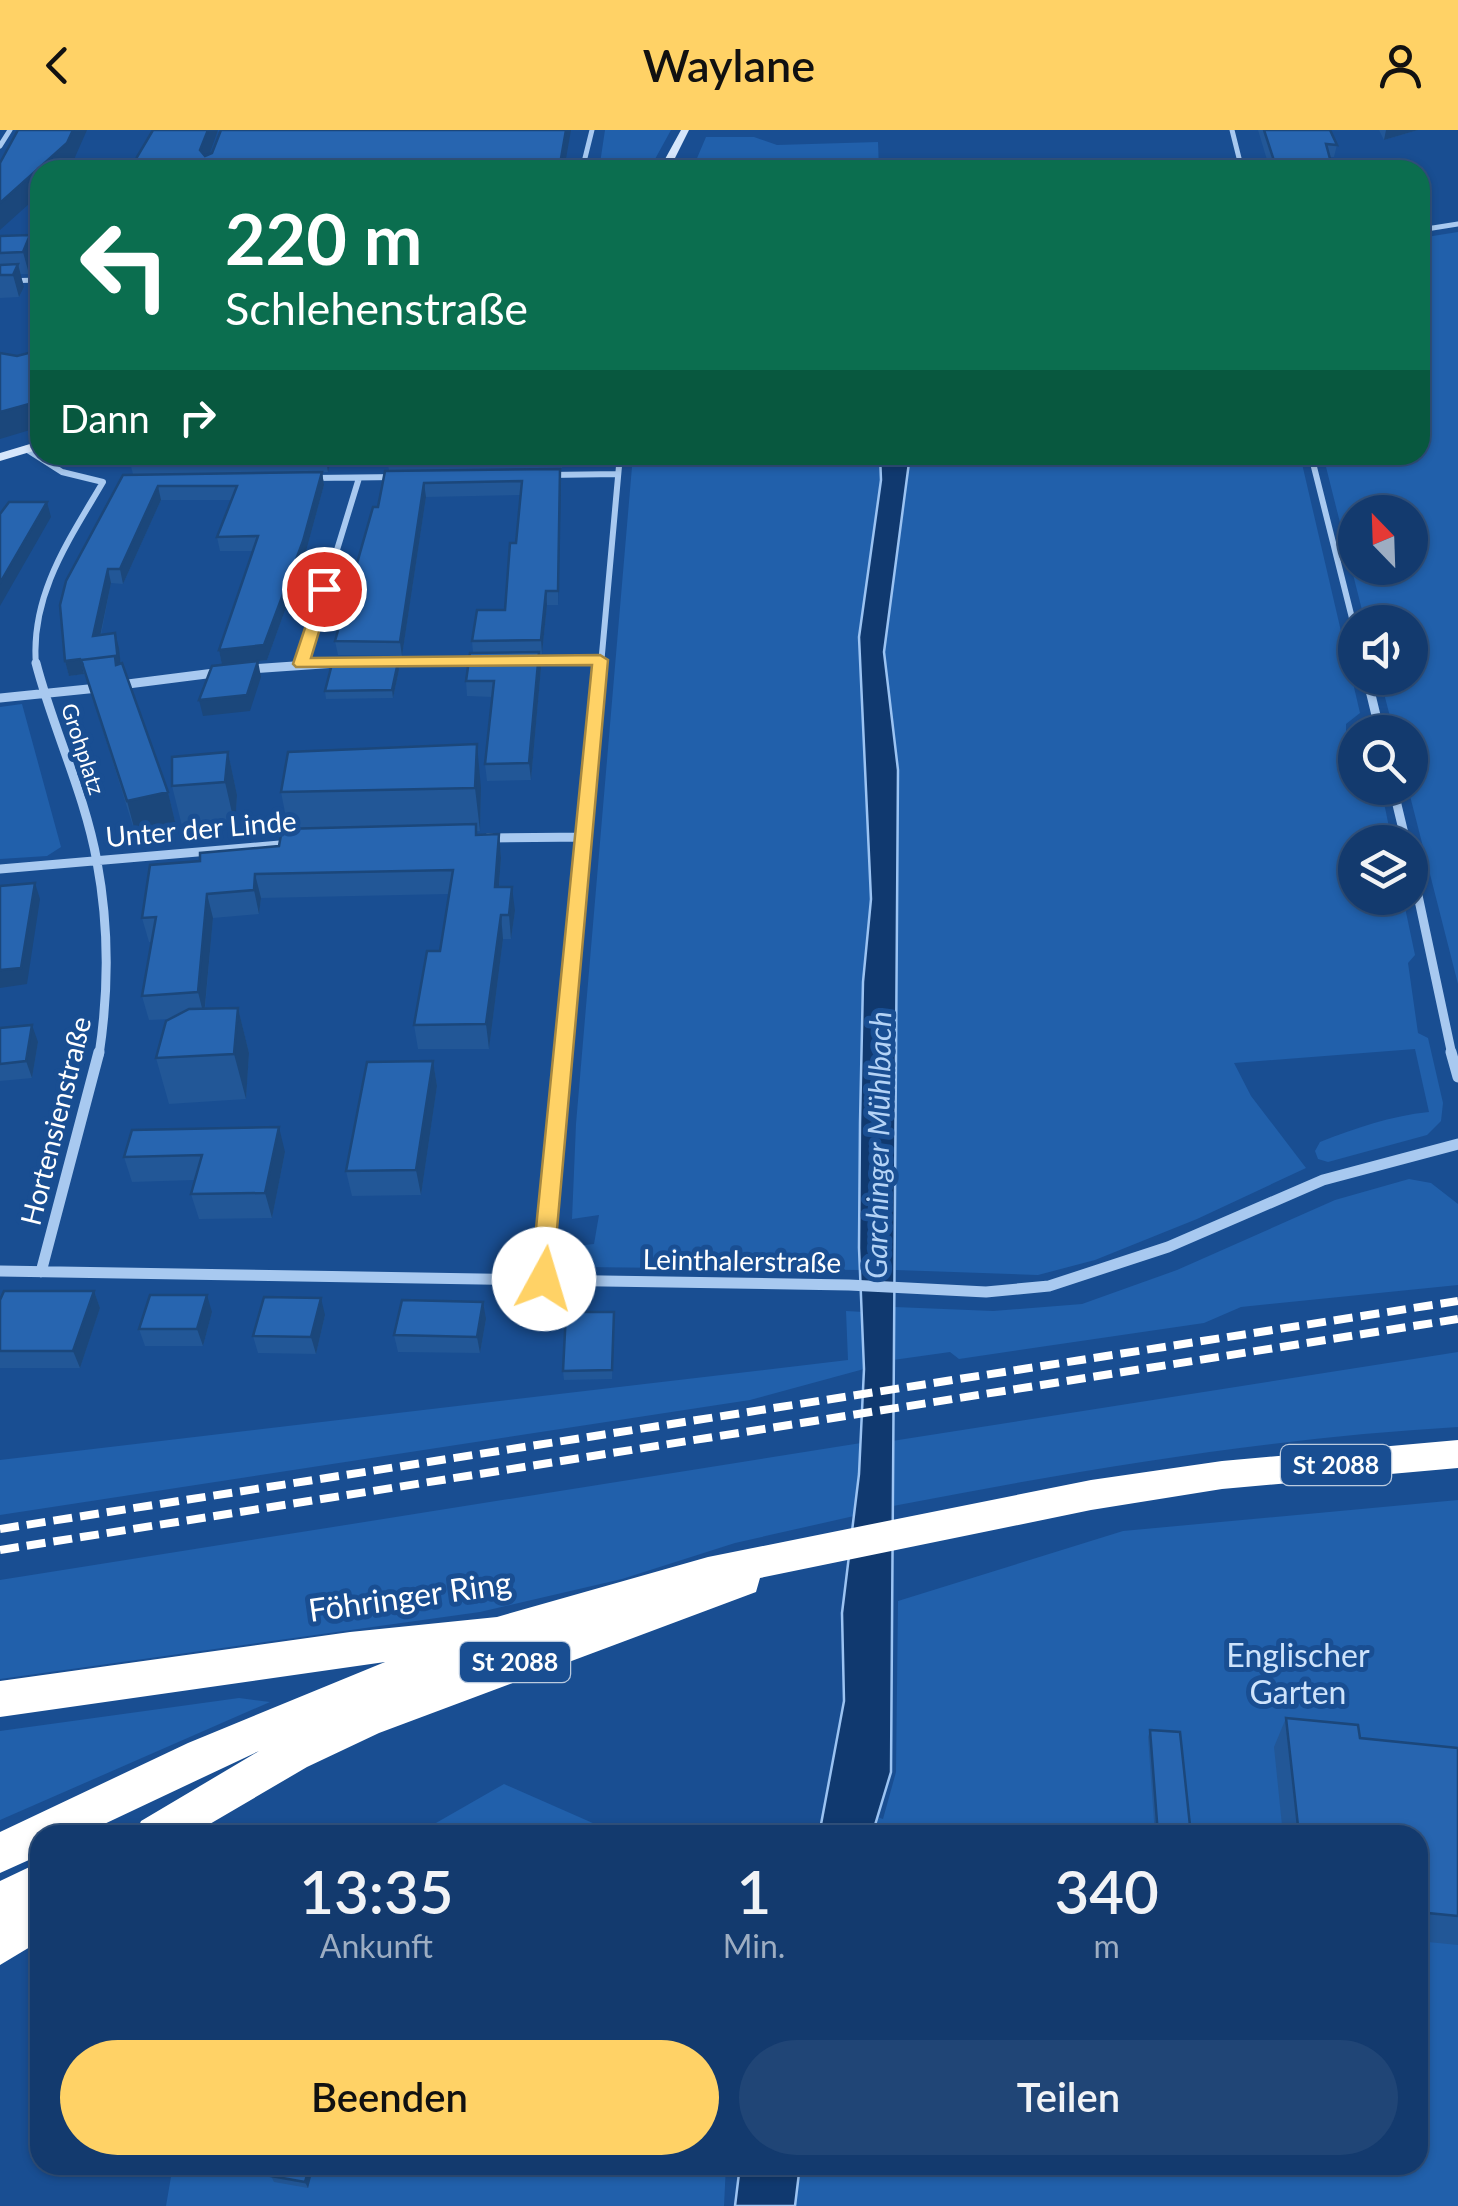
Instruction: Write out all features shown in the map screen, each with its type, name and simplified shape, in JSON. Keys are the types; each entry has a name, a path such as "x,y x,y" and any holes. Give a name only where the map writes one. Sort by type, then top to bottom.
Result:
{"highway":[{"name":"Föhringer Ring","path":"0,1698 350,1649 497,1634 638,1590 958,1520 1222,1475 1454,1454"},
{"name":"Föhringer Ring","path":"169,1825 212,1794 372,1718 489,1670 610,1632 826,1550"},
{"path":"58,1825 202,1756 497,1634"},
{"path":"150,1825 212,1794"},
{"path":"0,1853 30,1839"},
{"path":"0,1903 30,1887"},
{"path":"0,1944 30,1923"}],"main road":[{"path":"669,160 685,130"},
{"path":"0,457 30,448"}],"street":[{"path":"0,146 10,130"},
{"path":"584,160 592,130"},
{"path":"1232,130 1240,160"},
{"path":"1430,228 1458,224"},
{"path":"0,281 30,280"},
{"path":"53,465 64,475 102,482 122,481"},
{"path":"544,1279 619,465"},
{"path":"1314,465 1349,605"},
{"path":"533,475 618,474"},
{"path":"300,478 417,477"},
{"path":"302,664 359,478"},
{"path":"102,482 54,570 34,622 32,642 37,676 46,694 302,664 498,660"},
{"path":"516,660 600,660"},
{"name":"Grohplatz","path":"0,698 46,694 97,860"},
{"path":"485,838 587,837"},
{"name":"Unter der Linde","path":"0,870 306,843"},
{"name":"Hortensienstraße","path":"41,1272 98,1059 106,1008 106,949 97,860"},
{"path":"1422,915 1458,1077"},
{"name":"Leinthalerstraße","path":"0,1272 848,1285 986,1292 1049,1286 1168,1247 1323,1180 1458,1144"}],"green space":[{"path":"605,130 671,130 654,160 600,160"},
{"path":"706,137 754,137 777,145 878,142 879,160 696,160"},
{"path":"1458,232 1458,984 1428,866 1428,825 1417,825 1412,805 1428,805 1428,715 1390,715 1384,695 1428,695 1428,605 1361,605 1356,585 1428,585 1428,495 1338,495 1338,515 1326,465 1430,465 1430,236"},
{"path":"632,465 880,465 859,637 871,899 863,982 861,1270 580,1267 569,1261 566,1247 594,1244 599,1215 572,1219 576,1124"},
{"path":"909,465 1302,465 1338,618 1338,695 1356,695 1360,713 1338,715 1338,805 1384,805 1389,825 1338,825 1338,915 1407,915 1415,955 1408,963 1418,1033 1428,1038 1443,1103 1441,1121 1427,1135 1328,1162 1318,1159 1315,1151 1320,1142 1360,1127 1429,1112 1415,1049 1234,1063 1251,1096 1306,1168 1197,1219 1095,1260 1038,1275 896,1270 898,770 884,652"},
{"path":"22,704 61,847 47,856 0,859 0,707"},
{"path":"1409,1179 1431,1183 1458,1204 1458,1285 1241,1307 1204,1323 959,1359 950,1352 893,1360 895,1307 993,1311 1082,1304 1177,1270 1335,1200"},
{"path":"846,1311 864,1312 864,1369 750,1400 0,1515 0,1460 848,1360"},
{"path":"1458,1352 1458,1427 1174,1457 893,1506 892,1441"},
{"path":"861,1443 854,1516 735,1543 622,1579 480,1612 0,1679 0,1580"},
{"name":"Englischer Garten","path":"1458,1500 1458,2206 795,2206 799,2175 1428,2175 1428,1825 875,1825 877,1817 883,1819 896,1772 898,1601 1123,1531"},
{"path":"239,1698 270,1702 0,1820 0,1731"},
{"path":"504,1784 597,1825 432,1825"},
{"path":"171,2175 726,2175 724,2206 166,2206"}],"water":[{"name":"Garchinger Mühlbach","path":"880,465 909,465 884,652 898,770 891,1772 875,1825 821,1825 844,1701 842,1613 859,1474 864,1369 859,1248 860,1123 863,982 871,899 859,637"},
{"path":"739,2175 799,2175 795,2206 735,2206"}],"building":[{"path":"18,130 73,130 67,143 48,160 30,160 30,176 0,203 0,163"},
{"path":"153,130 208,130 200,150 205,156 212,153 221,130 566,130 561,160 136,160"},
{"path":"1264,130 1330,130 1337,145 1326,144 1330,160 1274,160"},
{"path":"30,235 23,252 0,253 0,236"},
{"path":"18,264 13,275 0,275 0,265"},
{"path":"0,353 17,356 30,353 30,404 0,412"},
{"path":"560,469 558,591 546,591 541,640 472,641 477,610 505,610 510,543 516,543 522,481 424,483 400,642 335,641 373,507 378,507 385,471"},
{"path":"322,472 303,541 264,645 219,650 258,536 217,537 237,486 158,486 120,569 108,569 93,636 115,633 118,661 115,656 81,660 83,665 80,659 65,661 60,605 66,581 123,475"},
{"path":"9,502 47,502 0,583 0,514"},
{"path":"539,652 529,763 485,764 494,681 466,681 470,653"},
{"path":"115,656 116,665 122,663 168,792 127,801 81,660"},
{"path":"258,661 247,695 199,700 212,666"},
{"path":"398,662 392,690 325,691 332,664"},
{"path":"477,744 475,788 281,792 288,752"},
{"path":"228,752 225,782 172,786 172,757"},
{"path":"476,824 476,835 499,834 495,887 512,887 509,915 501,915 486,1024 414,1025 427,951 440,951 453,870 255,874 254,890 207,894 198,992 142,996 156,917 142,918 150,865 200,861 200,853 279,846 282,829"},
{"path":"35,883 21,968 0,970 0,886"},
{"path":"238,1008 234,1054 156,1058 166,1021 189,1009"},
{"path":"32,1025 26,1061 0,1064 0,1028"},
{"path":"433,1061 416,1170 346,1171 367,1062"},
{"path":"279,1127 265,1193 191,1194 202,1155 124,1157 132,1130"},
{"path":"4,1291 94,1291 73,1351 0,1351 0,1300"},
{"path":"150,1295 207,1295 197,1329 139,1329"},
{"path":"264,1297 321,1298 311,1337 253,1336"},
{"path":"402,1300 483,1302 477,1337 394,1335"},
{"path":"566,1312 614,1312 612,1370 563,1371"},
{"path":"1286,1718 1358,1725 1360,1738 1458,1748 1458,1916 1428,1913 1428,1825 1298,1825"},
{"path":"1150,1730 1180,1732 1190,1825 1157,1825"},
{"path":"271,2175 307,2175 305,2182"}],"railway":[{"path":"0,1529 1458,1301"},
{"path":"0,1550 1458,1319"}],"route":[{"path":"324,589 302,664 600,660 587,837 544,1279"}]}
